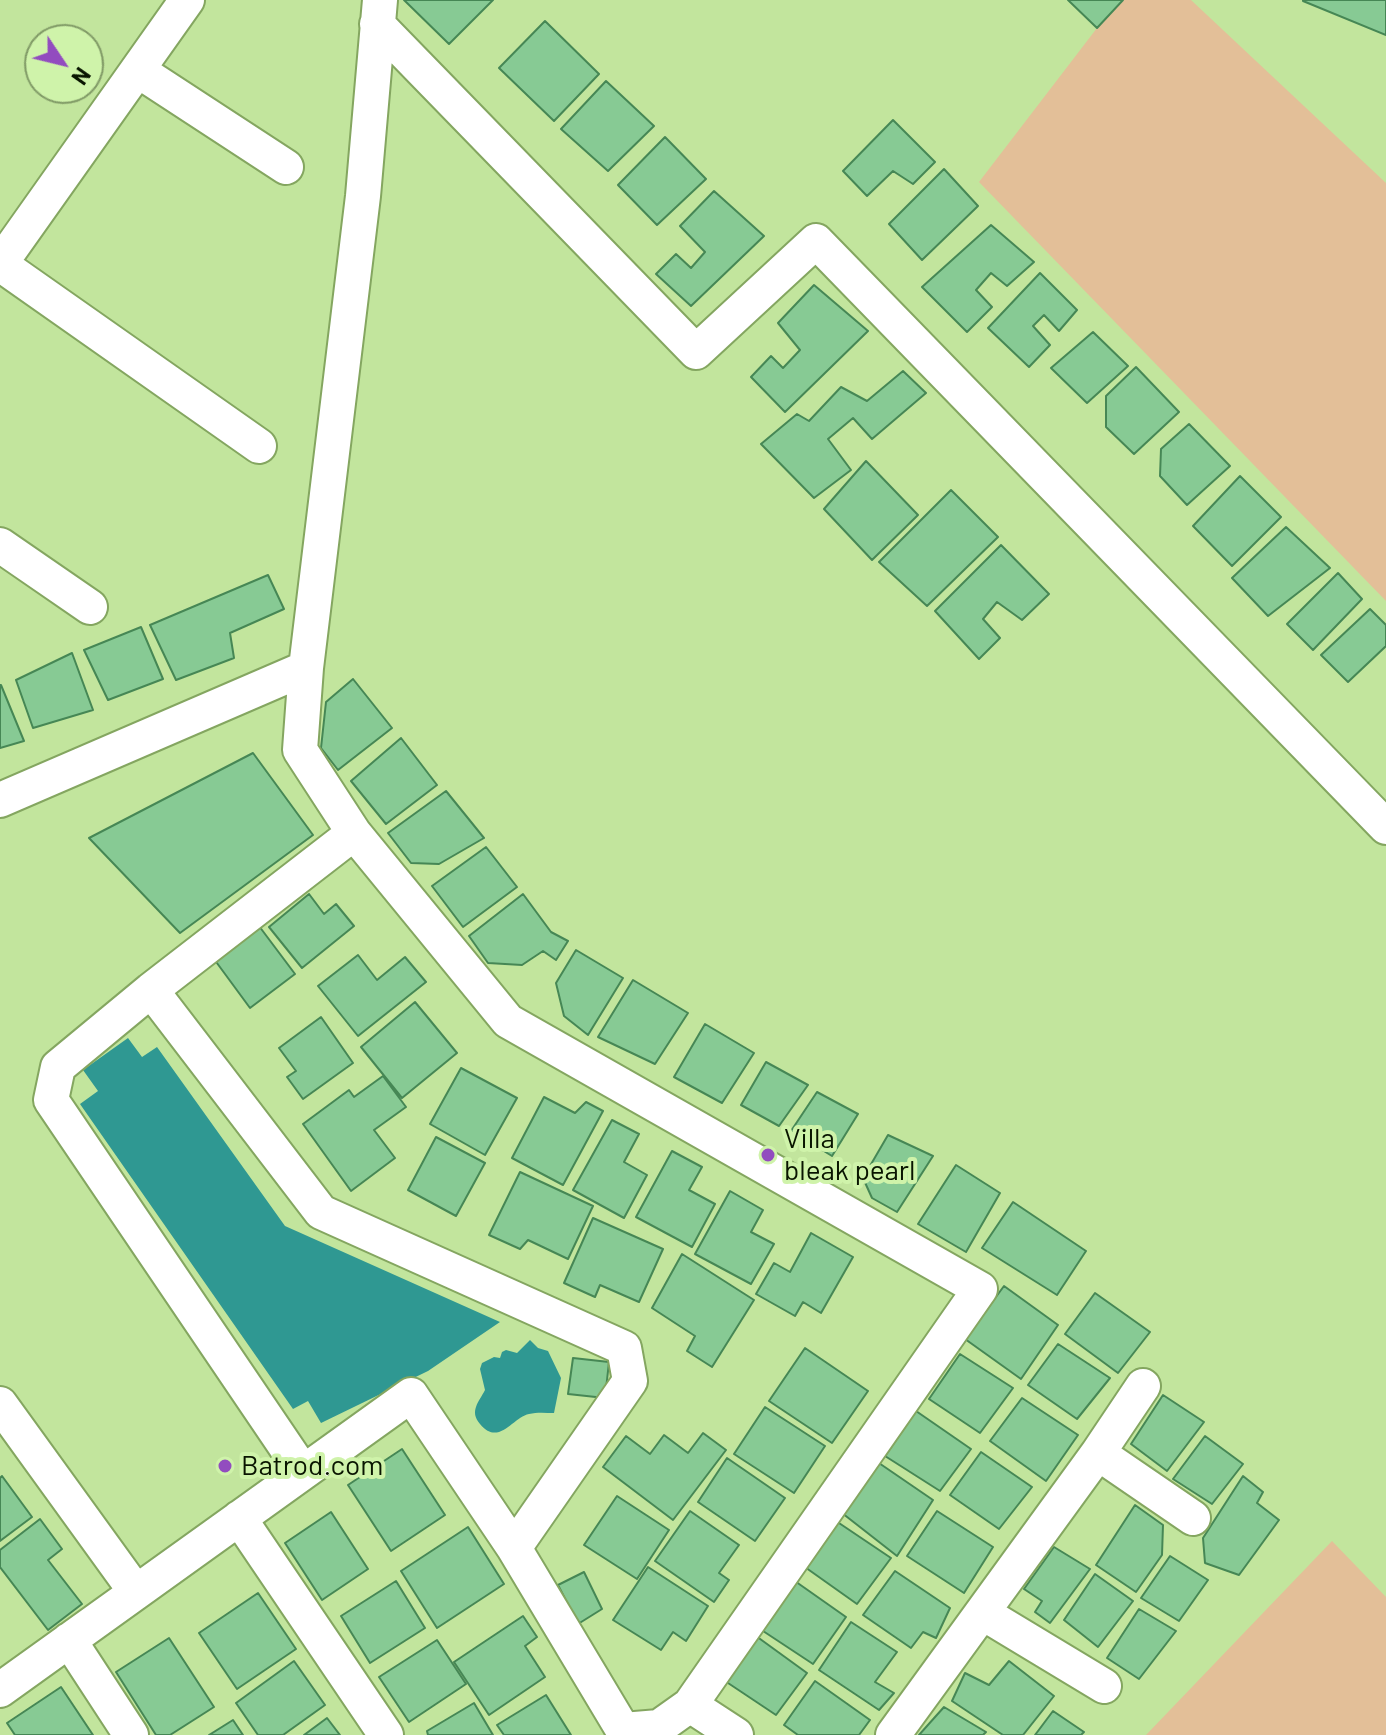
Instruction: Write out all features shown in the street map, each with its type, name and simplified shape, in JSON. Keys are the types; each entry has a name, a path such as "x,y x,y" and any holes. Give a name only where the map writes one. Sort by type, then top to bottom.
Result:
{"street":[{"path":"187,0 0,264 259,446"},
{"path":"0,1690 411,1395 514,1548 623,1730 659,1727 690,1705 980,1289 508,1021 354,833 300,750 306,668 363,196 379,12"},
{"path":"379,12 696,352 816,241 1386,827"},
{"path":"139,71 286,167"},
{"path":"0,545 90,607"},
{"path":"0,800 306,668"},
{"path":"303,1472 51,1100 58,1067 151,990 354,833"},
{"path":"151,990 321,1212 624,1348 630,1381 514,1548"},
{"path":"893,1735 1098,1453 1143,1386"},
{"path":"0,1404 136,1592"},
{"path":"1098,1453 1193,1518"},
{"path":"239,1518 386,1735"},
{"path":"983,1613 1104,1686"},
{"path":"69,1640 131,1735"},
{"path":"690,1705 736,1735"}],"shaded area":[{"path":"1123,0 1191,0 1386,183 1386,601 979,182 1097,28"},
{"path":"1332,1541 1386,1597 1386,1735 1146,1735"}],"water":[{"path":"128,1038 142,1057 157,1047 285,1226 500,1322 428,1371 321,1423 308,1401 293,1409 80,1104 98,1091 83,1070"},
{"path":"530,1340 538,1348 548,1351 561,1378 554,1413 529,1414 506,1429 493,1433 480,1424 475,1415 485,1390 480,1369 482,1363 494,1357 500,1358 506,1350 517,1353"}],"building":[{"path":"404,0 493,0 449,44"},
{"path":"1068,0 1123,0 1097,28"},
{"path":"1386,0 1386,35 1303,1"},
{"path":"545,21 599,74 554,121 499,68"},
{"path":"606,81 654,126 608,171 561,129"},
{"path":"893,120 935,162 913,184 893,171 867,196 843,171"},
{"path":"665,137 706,179 657,225 618,185"},
{"path":"944,169 978,206 922,260 889,224"},
{"path":"714,191 764,236 691,306 656,274 676,254 691,268 705,252 680,226"},
{"path":"991,225 1034,262 1007,286 991,273 976,290 992,307 967,332 922,287"},
{"path":"1040,273 1077,310 1059,331 1044,315 1033,326 1050,345 1029,367 988,328"},
{"path":"814,285 868,331 785,412 751,377 771,356 783,368 800,350 778,323"},
{"path":"1093,332 1128,366 1087,403 1051,368"},
{"path":"1136,367 1179,412 1134,454 1106,427 1106,396"},
{"path":"903,371 926,393 872,439 853,418 828,439 851,470 814,498 761,444 797,414 809,421 841,387 867,401"},
{"path":"1189,424 1230,466 1187,505 1160,476 1161,449"},
{"path":"866,461 918,515 872,560 824,509"},
{"path":"1240,476 1281,517 1232,566 1193,526"},
{"path":"951,490 998,537 927,606 879,562"},
{"path":"1286,527 1330,568 1268,616 1232,578"},
{"path":"1001,545 1049,594 1022,620 997,602 983,619 1000,638 979,659 935,611"},
{"path":"1338,573 1362,599 1313,650 1287,624"},
{"path":"268,575 284,609 230,633 234,658 176,680 150,625"},
{"path":"1370,609 1386,625 1386,646 1348,682 1321,655"},
{"path":"141,627 163,679 108,700 84,650"},
{"path":"72,653 93,710 33,728 16,680"},
{"path":"353,679 392,728 338,770 321,748 326,702"},
{"path":"0,685 24,741 0,748"},
{"path":"401,738 437,785 386,824 351,781"},
{"path":"253,753 313,835 180,933 89,838"},
{"path":"446,791 484,838 439,864 411,863 388,833"},
{"path":"486,847 517,887 463,927 432,886"},
{"path":"309,894 324,914 336,904 354,926 302,968 269,927"},
{"path":"523,894 551,932 568,941 556,960 543,951 522,965 488,963 469,936"},
{"path":"259,926 295,974 250,1008 214,959"},
{"path":"576,950 623,978 588,1035 564,1016 556,983"},
{"path":"358,955 377,980 405,957 426,982 358,1036 318,986"},
{"path":"633,980 688,1013 655,1064 598,1037"},
{"path":"415,1002 457,1053 402,1098 361,1047"},
{"path":"321,1017 353,1063 303,1099 287,1077 296,1071 279,1048"},
{"path":"705,1024 754,1053 722,1103 674,1077"},
{"path":"766,1062 808,1085 779,1126 741,1105"},
{"path":"461,1068 517,1098 485,1155 430,1124"},
{"path":"383,1076 406,1107 374,1130 395,1158 351,1191 303,1124 349,1090 354,1097"},
{"path":"817,1092 858,1114 832,1156 791,1131"},
{"path":"544,1097 575,1113 586,1102 603,1111 563,1185 512,1158"},
{"path":"612,1120 639,1134 624,1162 647,1175 624,1218 573,1190"},
{"path":"888,1135 933,1156 897,1212 872,1198 863,1178"},
{"path":"436,1137 485,1163 456,1216 408,1190"},
{"path":"672,1151 702,1167 689,1190 715,1204 692,1247 636,1217"},
{"path":"956,1165 1000,1193 966,1252 918,1224"},
{"path":"520,1172 593,1206 568,1259 528,1240 520,1249 489,1235"},
{"path":"730,1191 763,1210 751,1232 774,1244 751,1284 695,1254"},
{"path":"1013,1202 1086,1251 1057,1295 982,1248"},
{"path":"593,1218 663,1249 639,1302 600,1285 595,1297 564,1283"},
{"path":"811,1233 853,1257 821,1313 803,1302 795,1316 756,1294 774,1263 790,1272"},
{"path":"682,1254 754,1300 712,1367 687,1351 695,1336 652,1308"},
{"path":"1004,1286 1058,1325 1021,1379 965,1339"},
{"path":"1095,1293 1150,1332 1118,1373 1065,1334"},
{"path":"1058,1344 1110,1378 1077,1419 1028,1385"},
{"path":"805,1348 868,1391 832,1443 769,1401"},
{"path":"960,1354 1013,1388 980,1433 929,1399"},
{"path":"573,1358 609,1362 605,1398 568,1394"},
{"path":"1163,1395 1204,1422 1167,1471 1131,1444"},
{"path":"1022,1398 1078,1435 1046,1481 990,1441"},
{"path":"765,1407 825,1446 794,1493 734,1454"},
{"path":"916,1411 971,1449 940,1491 885,1456"},
{"path":"703,1433 726,1450 673,1520 603,1467 626,1436 650,1454 664,1435 688,1453"},
{"path":"1205,1436 1243,1464 1212,1504 1173,1479"},
{"path":"402,1449 445,1515 391,1551 348,1485"},
{"path":"981,1452 1032,1487 999,1529 950,1495"},
{"path":"727,1458 785,1498 755,1541 698,1502"},
{"path":"876,1461 933,1500 897,1556 842,1513"},
{"path":"2,1476 32,1517 0,1541 0,1478"},
{"path":"1243,1476 1263,1492 1257,1503 1279,1520 1239,1575 1205,1563 1203,1538"},
{"path":"617,1496 669,1530 637,1579 584,1545"},
{"path":"1135,1505 1163,1525 1162,1555 1136,1592 1096,1565"},
{"path":"690,1511 739,1545 719,1573 729,1580 714,1602 655,1561"},
{"path":"937,1511 993,1547 964,1593 907,1556"},
{"path":"331,1512 368,1569 322,1600 285,1543"},
{"path":"40,1519 62,1549 48,1560 82,1604 48,1630 0,1567 0,1550"},
{"path":"836,1521 891,1558 857,1604 802,1565"},
{"path":"468,1527 504,1584 437,1628 401,1571"},
{"path":"1054,1547 1090,1569 1050,1623 1035,1612 1042,1601 1024,1589"},
{"path":"1170,1556 1208,1580 1179,1621 1141,1598"},
{"path":"648,1567 708,1606 686,1641 673,1632 661,1650 613,1620"},
{"path":"895,1571 950,1608 936,1638 923,1632 911,1648 863,1615"},
{"path":"584,1572 602,1609 578,1624 558,1585"},
{"path":"1095,1574 1133,1601 1098,1647 1064,1620"},
{"path":"792,1579 846,1617 813,1664 760,1629"},
{"path":"396,1581 425,1628 370,1663 341,1616"},
{"path":"258,1593 296,1649 237,1689 199,1633"},
{"path":"1139,1609 1176,1631 1139,1679 1107,1658"},
{"path":"523,1616 537,1637 525,1646 545,1677 489,1715 454,1662"},
{"path":"851,1622 897,1652 875,1682 894,1693 879,1710 819,1670"},
{"path":"756,1636 807,1673 776,1715 722,1679"},
{"path":"169,1638 214,1707 170,1735 156,1735 116,1672"},
{"path":"437,1640 466,1684 409,1722 379,1677"},
{"path":"294,1661 325,1705 283,1735 258,1735 236,1703"},
{"path":"1009,1661 1054,1696 1023,1735 1003,1735 952,1701 965,1673 989,1685"},
{"path":"815,1681 870,1720 859,1735 798,1735 784,1725"},
{"path":"61,1687 93,1735 15,1735 7,1723"},
{"path":"546,1695 571,1735 504,1735 497,1725"},
{"path":"474,1703 493,1735 428,1735 427,1731"},
{"path":"944,1707 986,1732 983,1735 919,1735"},
{"path":"1053,1711 1084,1732 1081,1735 1035,1735"},
{"path":"327,1718 340,1735 304,1735"},
{"path":"233,1720 243,1735 209,1735"}],"place":[{"name":"Villa bleak pearl","path":"768,1155"},
{"name":"Batrod.com","path":"225,1466"}]}
